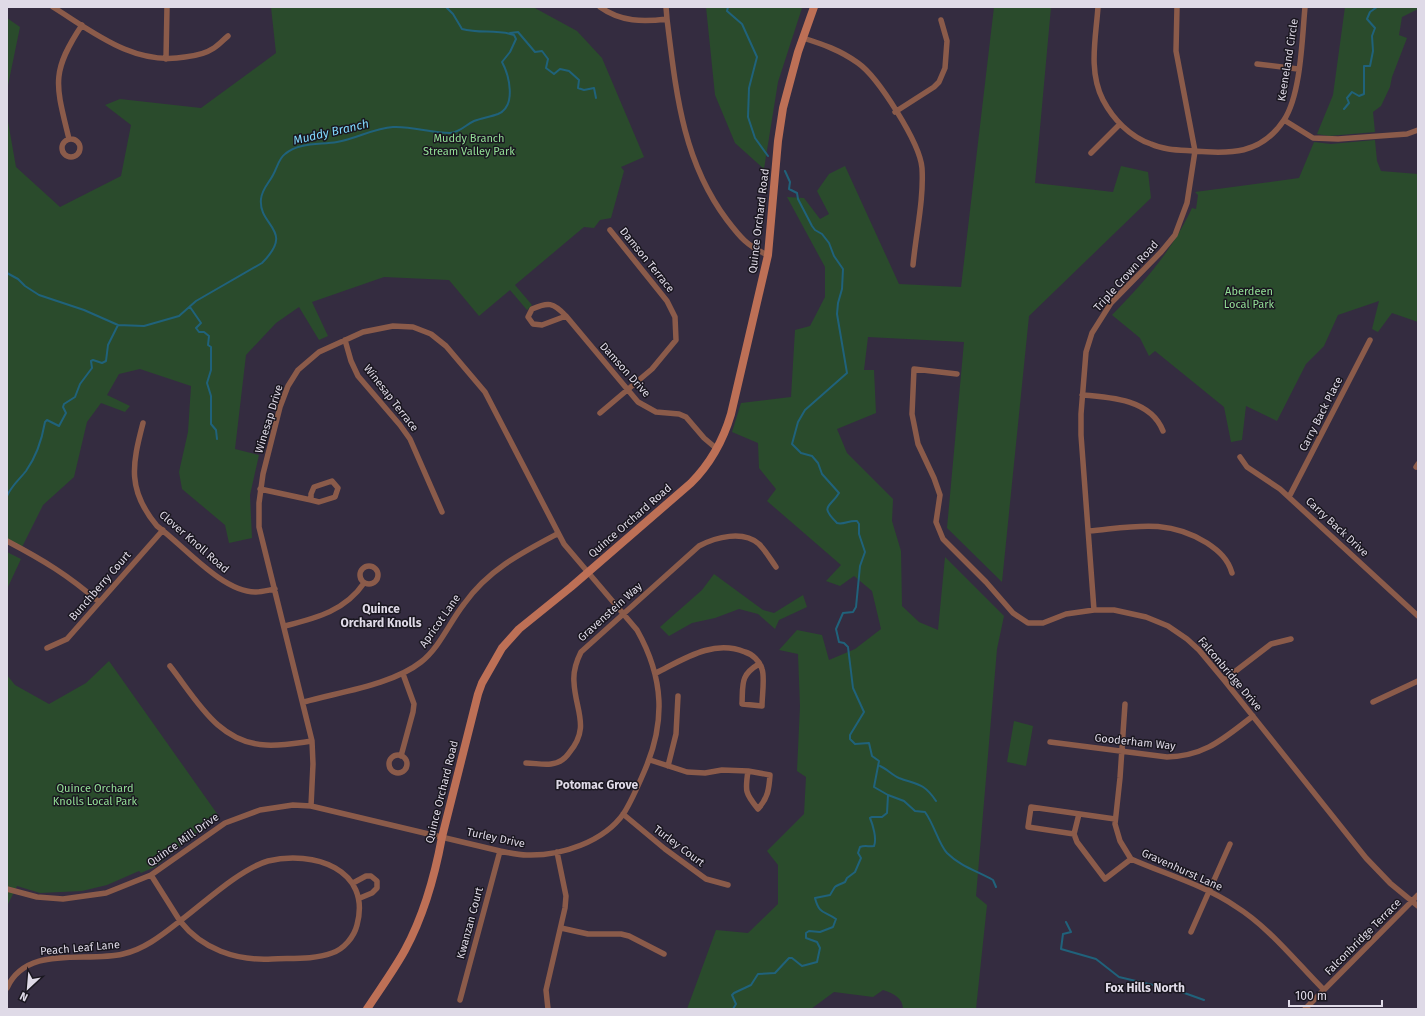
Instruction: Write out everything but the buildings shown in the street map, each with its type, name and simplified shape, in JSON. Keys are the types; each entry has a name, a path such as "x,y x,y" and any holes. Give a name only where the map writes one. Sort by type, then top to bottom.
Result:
{"street":[{"path":"53,7 114,45 127,51 148,57 166,59 198,55 214,48 228,36"},
{"path":"166,59 167,7"},
{"path":"600,7 624,19 646,22 667,19"},
{"path":"666,7 680,114 685,134 703,182 712,200 743,240 753,249 768,255"},
{"name":"Quince Orchard Road","path":"367,1009 405,950 421,917 438,858 475,704 482,683 493,662 502,648 519,629 587,573 691,483 706,466 717,449 731,414 768,255 780,130 788,88 814,7"},
{"name":"Keeneland Circle","path":"1098,7 1094,72 1103,101 1120,124 1133,135 1151,144 1169,149 1222,154 1246,150 1265,140 1284,120 1294,98 1305,7"},
{"name":"Triple Crown Road","path":"1094,610 1081,435 1082,395 1086,352 1092,333 1111,303 1161,252 1175,235 1187,203 1195,151 1176,51 1177,7"},
{"path":"895,112 934,88 939,82 945,68 948,42 941,20"},
{"path":"69,138 59,96 60,67 66,49 82,25"},
{"path":"803,38 835,48 859,64 876,82 913,141 922,166 922,182 913,264"},
{"path":"1257,64 1298,69"},
{"path":"1284,120 1313,138 1338,139 1407,134 1418,130"},
{"path":"1091,153 1120,124"},
{"name":"Damson Terrace","path":"600,413 652,369 676,340 675,317 667,301 610,230"},
{"name":"Damson Drive","path":"566,316 542,325 533,324 528,316 532,309 545,304 557,306 566,316 627,390 638,402 656,412 678,414 686,417 704,438 717,449"},
{"name":"Winesap Drive","path":"311,806 313,777 312,741 304,702 259,527 260,489 280,407 292,379 310,358 328,346 382,328 403,326 413,327 431,334 446,346 475,380 493,405 557,534 587,573"},
{"name":"Winesap Terrace","path":"345,340 351,361 358,376 410,439 442,512"},
{"name":"Carry Back Place","path":"1289,497 1370,340"},
{"name":"Falconbridge Drive","path":"957,374 914,369 912,414 918,444 934,478 940,495 936,522 943,539 986,582 1013,613 1028,623 1043,623 1066,614 1094,610 1130,613 1168,626 1187,639 1199,650 1224,680 1366,858 1390,883 1418,906"},
{"path":"1082,395 1109,396 1139,406 1155,415 1163,431"},
{"name":"Clover Knoll Road","path":"143,423 134,456 135,482 142,507 157,526 227,584 242,590 256,592 275,589"},
{"name":"Carry Back Drive","path":"1240,457 1247,467 1289,497 1418,616"},
{"path":"260,489 319,502 335,497 338,488 332,481 314,487 311,494 311,500"},
{"path":"1088,531 1149,525 1176,528 1194,535 1225,558 1232,573"},
{"name":"Bunchberry Court","path":"47,648 67,639 163,530"},
{"name":"Apricot Lane","path":"304,702 395,678 403,674 421,662 434,649 463,605 488,576 507,561 557,534"},
{"name":"Gravenstein Way","path":"526,763 551,764 559,762 565,758 575,746 579,737 581,719 574,683 577,659 586,646 699,546 723,537 735,536 758,544 776,567"},
{"path":"7,541 48,562 77,583 99,602"},
{"name":"Turley Drive","path":"442,837 500,851 525,855 557,852 594,839 611,827 623,814 636,793 650,760 656,741 660,719 656,673 645,644 637,630 587,573"},
{"path":"285,626 332,612 348,602 364,583"},
{"path":"1224,680 1271,644 1291,639"},
{"path":"656,673 702,650 720,647 738,649 752,654 763,669 762,706 742,704 744,678 750,669 759,664"},
{"path":"170,666 207,715 224,732 235,738 244,742 265,745 312,741"},
{"path":"401,756 414,704 403,674"},
{"path":"1373,702 1418,681"},
{"path":"668,766 676,734 678,696"},
{"name":"Gravenhurst Lane","path":"1125,704 1115,819 1120,841 1132,859 1209,892 1235,905 1256,921 1324,990"},
{"name":"Gooderham Way","path":"1050,742 1122,752 1167,757 1183,757 1196,754 1217,744 1253,716"},
{"path":"650,760 687,772 705,774 722,770 748,771 770,775 768,794 758,809 747,795 746,788 748,771"},
{"name":"Quince Mill Drive","path":"7,889 37,897 63,899 106,894 151,875 206,835 241,816 276,807 311,806 442,837"},
{"path":"1074,834 1028,827 1031,806 1115,819"},
{"name":"Turley Court","path":"623,814 665,849 706,879 728,885"},
{"path":"1079,814 1074,834 1077,842 1105,879 1132,859"},
{"path":"1191,932 1230,844"},
{"name":"Kwanzan Court","path":"460,1000 500,851"},
{"path":"548,1009 546,990 561,928 566,896 557,852"},
{"name":"Peach Leaf Lane","path":"7,988 16,975 29,964 40,960 98,958 125,954 153,942 239,876 267,862 299,858 319,861 333,866 348,877 353,883"},
{"path":"151,875 180,921 188,930 202,942 214,949 234,956 264,959 315,957 333,953 352,938 356,930 361,912 360,898 353,883 366,876 371,876 377,881 377,888 372,893 360,898"},
{"name":"Falconbridge Terrace","path":"1305,1009 1413,902 1418,895"},
{"path":"561,928 588,934 621,934 629,936 664,954"}],"green space":[{"name":"Muddy Branch Stream Valley Park","path":"271,7 533,7 577,31 602,58 644,157 621,167 624,171 611,218 600,220 594,228 584,227 515,285 532,305 527,310 510,290 479,316 449,280 384,277 312,302 328,336 319,340 299,307 276,323 246,355 235,449 259,455 250,495 252,538 229,543 225,525 182,489 179,472 188,432 191,386 140,369 119,374 107,395 130,406 125,412 101,403 87,422 74,477 43,505 21,549 7,541 7,116 16,167 60,207 121,176 131,125 105,105 120,99 201,108 276,53"},
{"path":"706,7 802,8 778,82 764,169 735,143 715,95"},
{"path":"994,7 1051,7 1035,183 1113,192 1121,166 1148,172 1151,198 1029,316 1002,582 947,528 964,342 868,337 864,370 874,370 876,413 837,429 847,453 893,499 892,521 901,551 902,606 919,622 938,630 945,557 1004,616 997,649 976,896 987,905 976,1009 903,1009 903,1005 897,996 883,990 873,997 834,992 811,1009 687,1009 716,930 748,933 778,904 778,865 767,851 804,814 806,777 797,771 800,706 798,654 779,650 797,630 822,635 829,660 855,649 881,629 872,591 854,576 840,586 826,581 841,565 767,501 776,489 759,468 758,443 732,432 741,403 791,397 795,330 810,326 825,297 825,267 787,197 804,198 820,219 829,214 817,191 829,174 845,166 899,284 961,287"},
{"path":"1345,7 1418,7 1418,9 1402,17 1399,35 1407,38 1392,77 1390,87 1381,106 1373,112 1375,132 1329,136 1317,134 1333,95"},
{"path":"7,18 20,27 7,90"},
{"name":"Aberdeen Local Park","path":"1375,140 1377,161 1381,171 1418,174 1418,322 1392,313 1378,332 1372,329 1379,301 1338,315 1324,346 1306,364 1277,421 1246,406 1242,440 1231,442 1224,407 1155,351 1149,356 1140,338 1112,315 1157,265 1184,224 1192,208 1196,209 1198,195 1195,192 1299,178 1314,142 1331,144"},
{"path":"7,552 21,559 7,589"},
{"path":"714,574 763,610 774,613 803,595 807,607 779,620 775,629 758,614 739,609 715,618 692,623 669,636 660,627 702,590"},
{"name":"Quince Orchard Knolls Local Park","path":"109,661 218,815 204,823 206,825 155,867 141,873 139,871 107,885 82,891 40,893 17,886 7,906 7,675 15,685 49,704 86,683"},
{"path":"1014,721 1033,726 1026,766 1007,762"}],"waterway":[{"name":"Muddy Branch","path":"7,273 18,279 25,286 39,295 84,310 118,325 144,326 179,316 196,301 262,263 272,252 276,243 276,235 265,216 261,199 264,189 281,158 291,150 297,147 344,141 379,129 393,127 450,133 460,130 474,121 498,114 504,110 508,104 510,90 507,74 502,62 510,52 516,39 514,35 501,32 462,29 453,14 446,7"},
{"path":"728,7 727,11 742,24 757,57 749,88 748,117 755,138 768,156"},
{"path":"1344,109 1349,103 1347,98 1352,92 1359,96 1364,94 1364,66 1370,66 1373,51 1372,36 1375,28 1367,19 1370,12 1377,7"},
{"path":"510,33 518,32 535,52 542,51 548,59 546,68 554,74 560,69 569,71 579,80 578,88 584,90 594,88 596,98"},
{"path":"733,1009 736,1004 732,995 751,985 758,974 775,973 789,958 792,958 802,966 817,962 820,948 817,942 806,938 806,933 809,931 820,932 833,927 836,919 822,912 818,907 815,898 830,895 835,887 845,882 847,878 855,872 861,858 858,853 860,847 874,846 875,843 875,836 870,818 882,817 887,813 888,795 874,787 879,761 872,756 869,743 855,744 850,739 850,735 864,712 853,688 848,647 844,643 839,642 836,629 843,613 853,612 856,607 860,566 865,552 859,534 859,524 857,521 837,523 828,513 828,507 839,493 822,474 818,463 812,456 801,453 792,444 798,422 805,410 847,373 837,314 842,289 843,269 834,256 829,243 822,234 815,230 812,226 798,199 797,193 789,189 790,182 785,171"},
{"path":"190,307 201,323 196,328 199,332 204,332 209,336 208,345 211,347 211,370 207,383 211,396 211,424 216,430 217,439"},
{"path":"7,496 33,460 45,422 47,420 59,426 66,413 63,407 64,404 75,397 80,384 92,368 91,361 93,360 102,363 106,361 108,345 118,325"},
{"path":"880,766 899,778 920,785 928,791 936,801"},
{"path":"888,795 904,801 915,811 925,812 941,845 947,853 963,865 993,880 996,887"},
{"path":"1066,922 1071,932 1063,934 1061,949 1096,959 1119,977 1170,989"},
{"path":"1176,990 1204,1000"}],"district":[{"name":"Quince Orchard Knolls","path":"381,616"},
{"name":"Potomac Grove","path":"597,785"},
{"name":"Fox Hills North","path":"1145,988"}]}
